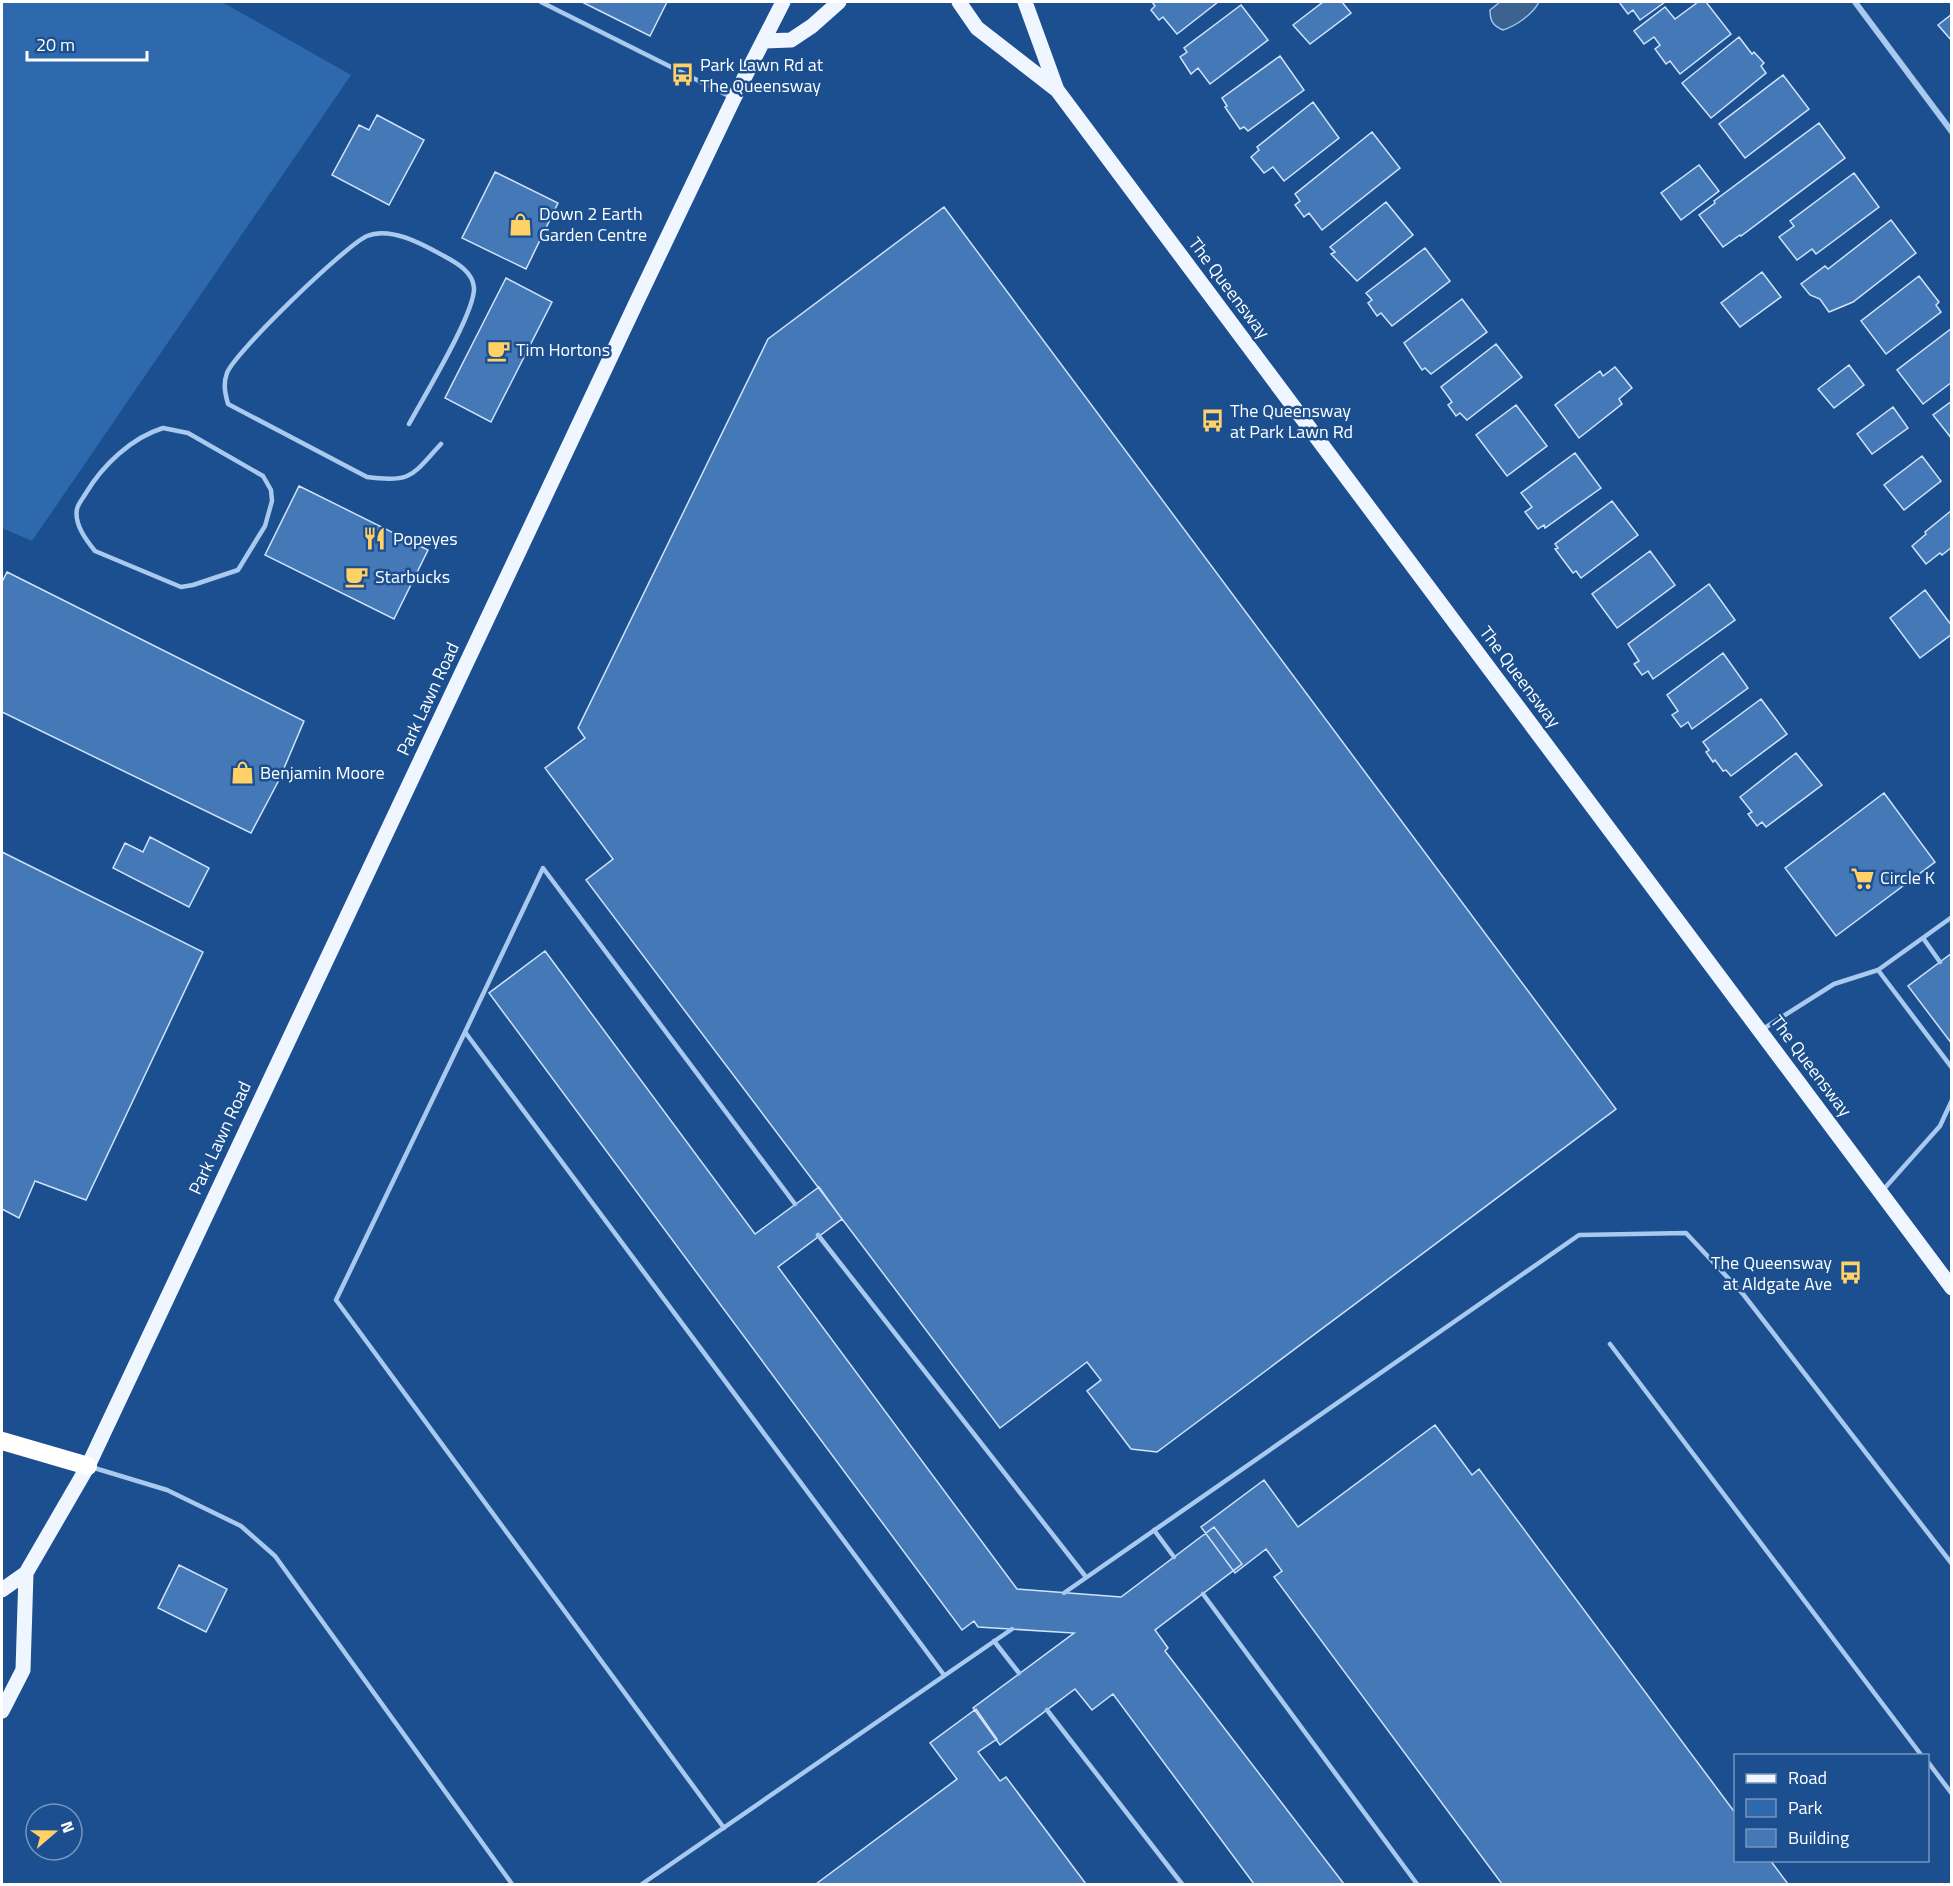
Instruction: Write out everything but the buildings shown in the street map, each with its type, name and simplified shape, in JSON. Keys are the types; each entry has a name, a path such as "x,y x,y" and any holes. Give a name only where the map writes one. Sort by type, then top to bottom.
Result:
{"highway":[{"path":"2,1441 88,1466"}],"main road":[{"name":"Park Lawn Road","path":"2,1590 26,1573 88,1466 734,98 783,2"},
{"path":"764,41 791,40 812,26 839,2"},
{"path":"950,2 976,28"},
{"name":"The Queensway","path":"959,2 976,28 1057,90 1952,1288"},
{"name":"The Queensway","path":"1025,2 1057,90"},
{"name":"Park Lawn Road","path":"2,1711 23,1670 26,1573"}],"street":[{"path":"1855,2 1952,132"}],"lane":[{"path":"541,2 734,98"},
{"path":"409,424 468,313 474,288 467,272 456,262 416,241 391,234 367,236 320,273 244,351 228,371 224,390 228,404 367,477 391,480 412,475 441,444"},
{"path":"163,428 188,433 263,476 271,490 272,501 265,526 238,570 181,588 95,551 86,541 80,528 76,518 77,507 96,476 135,441 150,432 163,428"},
{"path":"724,1828 336,1300 543,867 795,1204"},
{"path":"1760,1030 1834,984 1878,970 1952,917"},
{"path":"1923,938 1940,962"},
{"path":"1878,970 1952,1068"},
{"path":"465,1032 944,1675"},
{"path":"1880,1192 1940,1126 1952,1100"},
{"path":"1064,1593 1579,1235 1686,1233 1743,1294 1952,1564"},
{"path":"818,1235 1086,1577"},
{"path":"1610,1344 1921,1754"},
{"path":"88,1466 168,1490 242,1526 275,1556 512,1884"},
{"path":"1154,1530 1174,1557"},
{"path":"1203,1594 1417,1884"},
{"path":"642,1884 1012,1629"},
{"path":"994,1641 1019,1673"},
{"path":"1047,1710 1182,1884"},
{"path":"1929,1763 1952,1794"}],"green space":[{"path":"2,2 222,2 351,75 32,541 2,528"}],"shaded area":[{"path":"1500,2 1539,2 1524,19 1503,30 1494,25 1490,14 1490,10"}],"place":[{"name":"Park Lawn Rd at The Queensway","path":"682,75"},
{"name":"Down 2 Earth Garden Centre","path":"521,224"},
{"name":"Tim Hortons","path":"498,350"},
{"name":"The Queensway at Park Lawn Rd","path":"1212,421"},
{"name":"Popeyes","path":"375,539"},
{"name":"Starbucks","path":"357,577"},
{"name":"Benjamin Moore","path":"242,773"},
{"name":"Circle K","path":"1862,878"},
{"name":"The Queensway at Aldgate Ave","path":"1850,1273"}]}
